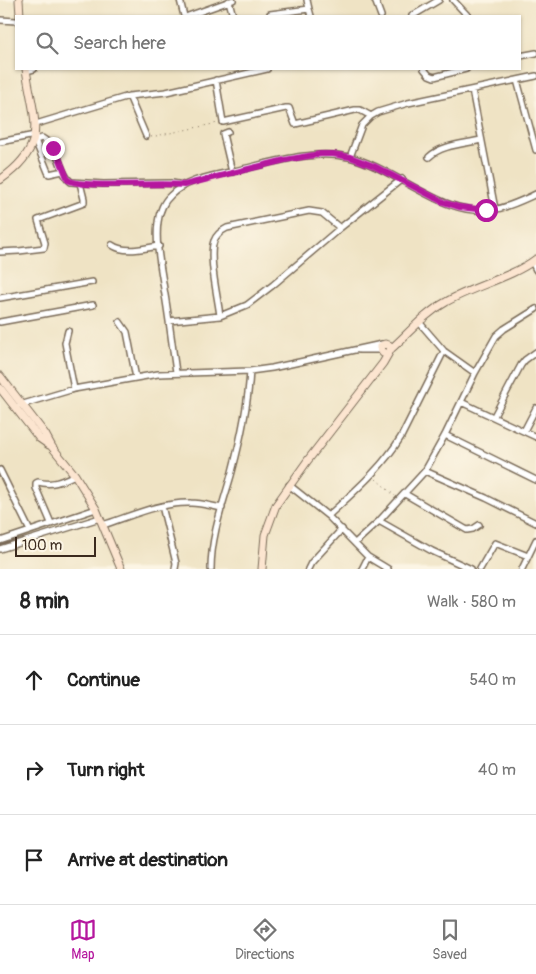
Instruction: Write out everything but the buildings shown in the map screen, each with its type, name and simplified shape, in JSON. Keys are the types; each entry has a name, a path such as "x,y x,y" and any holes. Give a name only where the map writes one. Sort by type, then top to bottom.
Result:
{"street":[{"path":"19,0 20,15"},
{"path":"180,0 184,15"},
{"path":"307,0 311,15"},
{"path":"375,0 381,15"},
{"path":"413,15 429,3 439,0"},
{"path":"453,0 467,15"},
{"path":"191,15 231,1 233,15"},
{"path":"270,14 309,9"},
{"path":"0,20 15,21"},
{"path":"521,56 536,53"},
{"path":"0,180 12,171 27,154 35,137 36,124 29,70"},
{"path":"36,124 129,96 166,92 249,70"},
{"path":"425,70 429,76 434,77 462,70"},
{"path":"350,157 362,125 371,116 386,109 536,76"},
{"path":"216,80 232,172"},
{"path":"518,80 536,150"},
{"path":"472,90 495,209"},
{"path":"129,96 146,136"},
{"path":"223,122 286,108 290,110 294,124 359,110 371,116"},
{"path":"529,124 536,122"},
{"path":"35,137 48,172 50,174 63,171"},
{"path":"0,142 35,137 42,138 58,155 68,180 80,183 172,183 184,185"},
{"path":"429,157 441,150 481,140"},
{"path":"176,372 159,246 158,222 160,211 171,194 184,185 232,172 320,154 350,157 374,166 443,202 459,207 495,209 514,204 536,194"},
{"path":"169,321 220,316 256,300 340,228 402,179"},
{"path":"0,252 19,252 44,248 45,244 38,220 84,203 80,183"},
{"path":"220,316 212,248 218,233 227,228 309,210 322,213 340,228"},
{"path":"112,245 121,250 159,246"},
{"path":"262,569 264,542 270,516 281,496 376,371 385,349 447,301 534,260 536,270"},
{"path":"0,298 92,282"},
{"path":"0,322 93,305"},
{"path":"355,543 400,500 425,471 496,336 536,309"},
{"path":"120,322 127,332 136,378"},
{"path":"419,322 444,351 475,373"},
{"path":"68,331 66,347 74,389"},
{"path":"18,405 74,389 136,378 176,372 272,368 354,350 385,349"},
{"path":"328,516 385,461 401,437 444,351"},
{"path":"494,416 521,365 536,352"},
{"path":"211,569 215,532 246,412 250,370"},
{"path":"0,376 18,405"},
{"path":"0,388 45,434 52,447 75,474 96,509 121,569"},
{"path":"461,402 536,437"},
{"path":"524,431 536,408"},
{"path":"445,435 536,480"},
{"path":"0,470 30,531"},
{"path":"425,471 486,498 536,524"},
{"path":"51,523 36,488 36,483 53,484 75,474"},
{"path":"289,485 328,516 368,557 388,569"},
{"path":"405,494 426,508 468,530 479,525"},
{"path":"0,549 162,506 191,502 222,508"},
{"path":"162,506 176,563 175,569"},
{"path":"0,541 96,509"},
{"path":"379,521 432,552 471,569"},
{"path":"308,569 311,563 342,529"},
{"path":"522,569 536,540"},
{"path":"480,569 495,543 528,556"},
{"path":"362,569 368,557"}],"path":[{"path":"146,136 158,136 223,122"},
{"path":"372,475 400,500"}],"route":[{"path":"53,148 58,155 68,180 71,182 103,184 172,183 184,185 285,160 320,154 333,154 350,157 374,166 443,202 459,207 486,210"}]}
